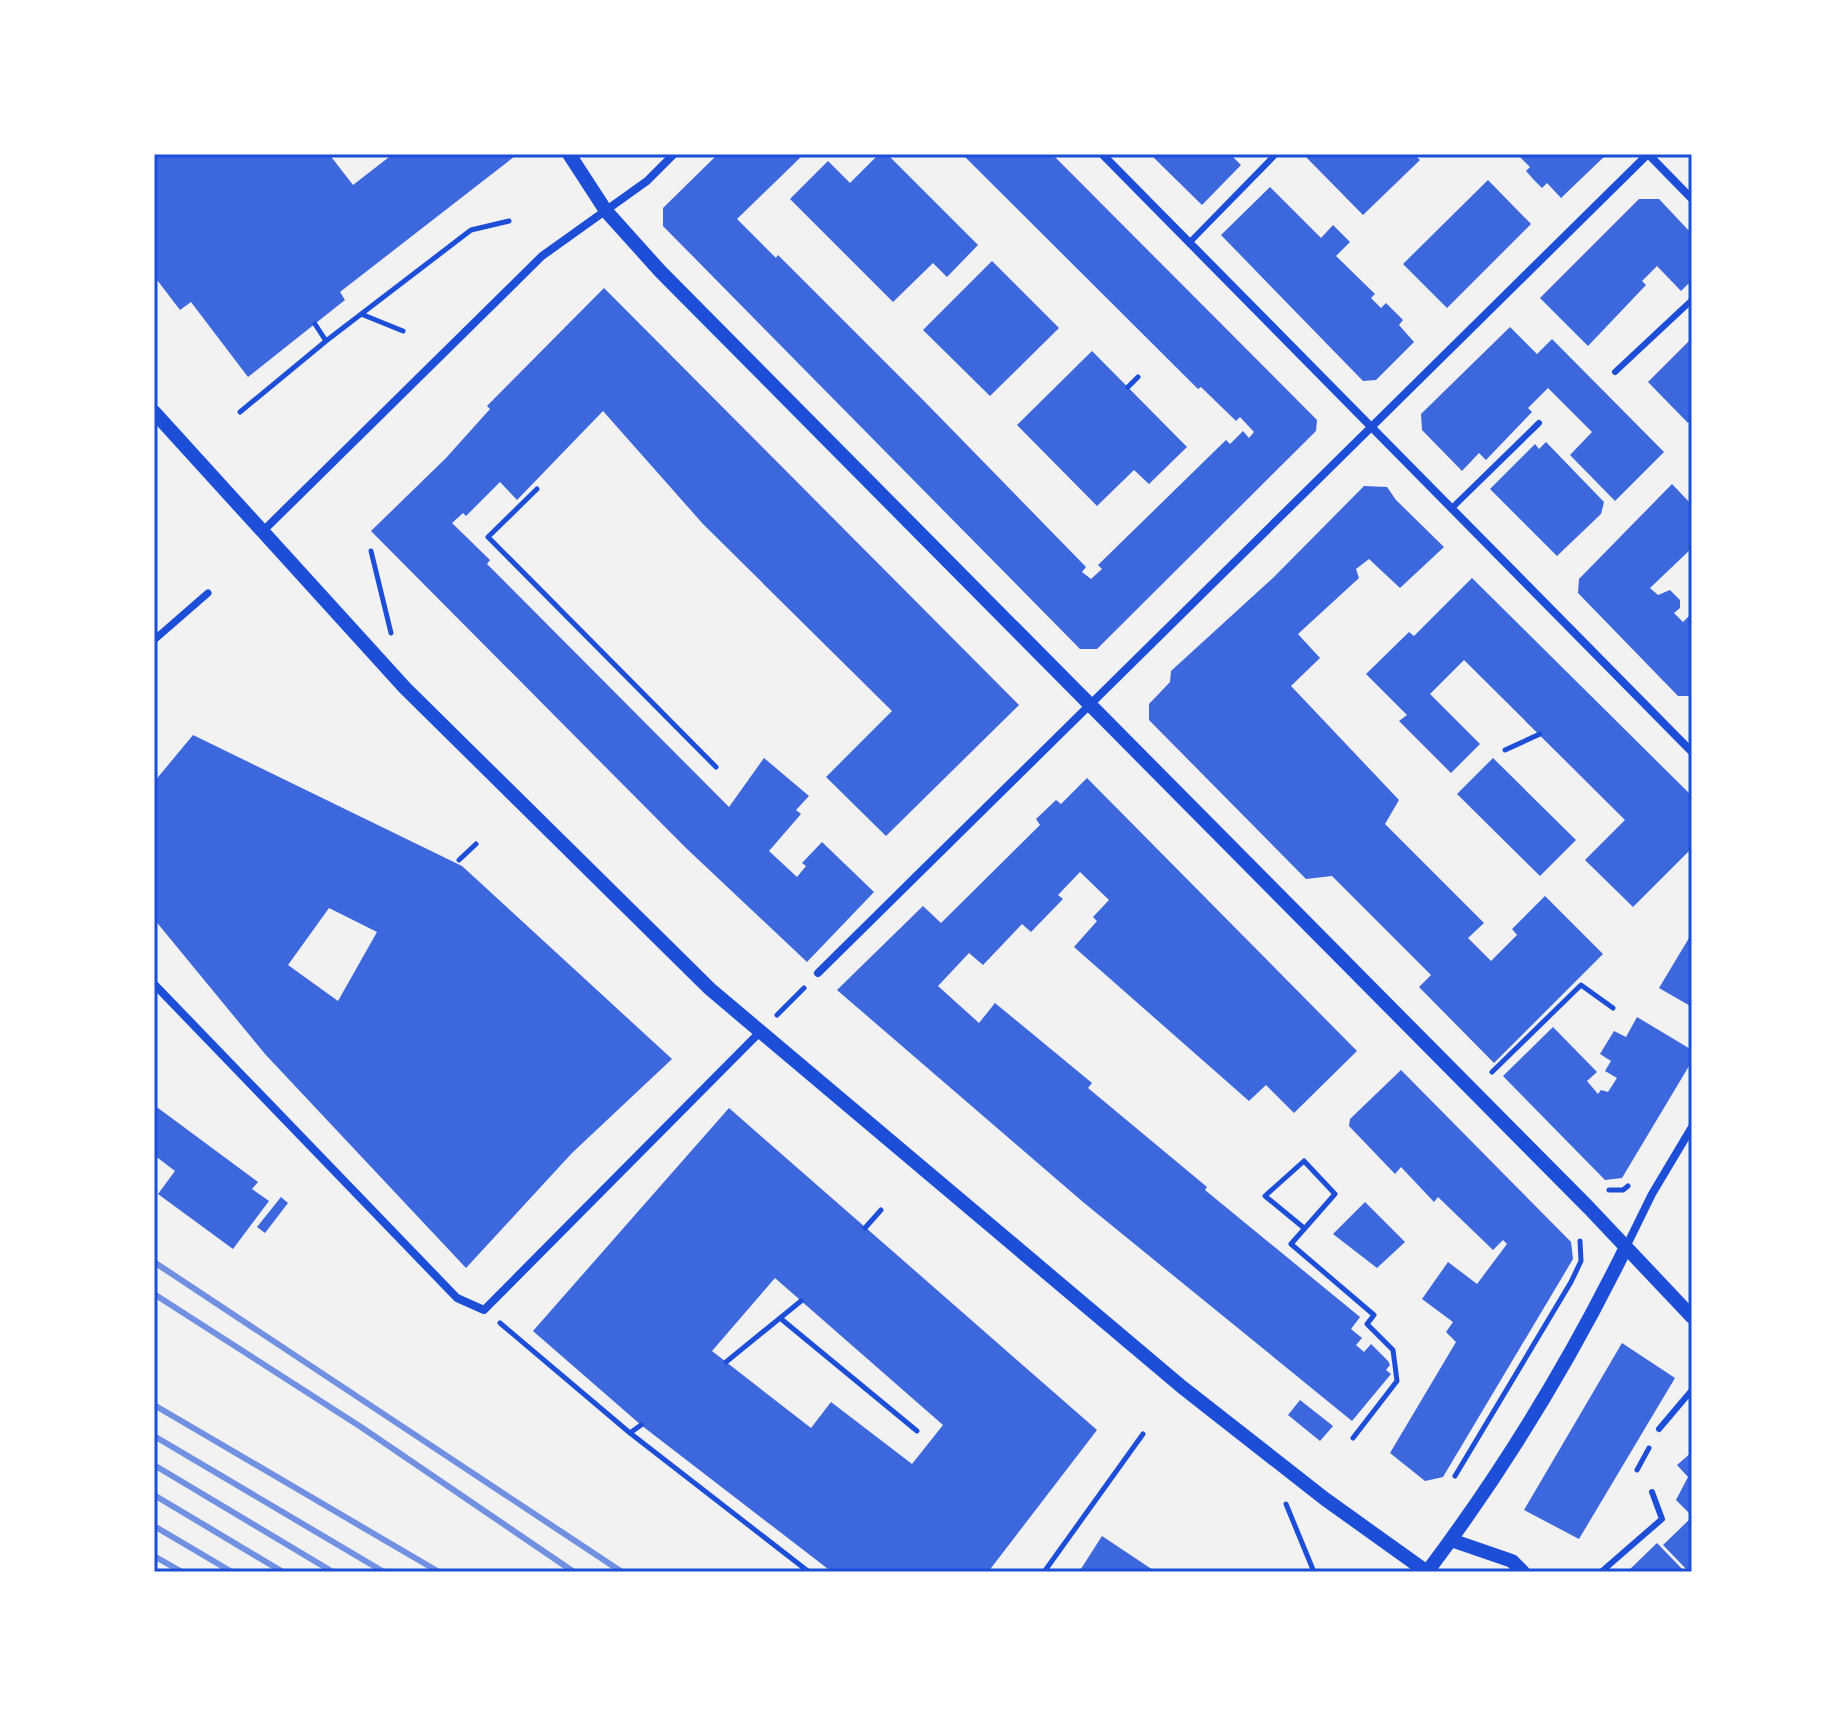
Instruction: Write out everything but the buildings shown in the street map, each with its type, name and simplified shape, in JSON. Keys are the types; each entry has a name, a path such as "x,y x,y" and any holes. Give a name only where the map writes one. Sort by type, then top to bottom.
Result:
{"street":[{"path":"569,154 606,211 1692,1317"},
{"path":"261,533 542,256 647,181 674,154"},
{"path":"1102,154 1692,752"},
{"path":"818,973 1091,707 1648,154 1692,199"},
{"path":"154,412 405,688 710,989 1254,1445 1427,1572 1484,1495 1598,1305 1652,1194 1692,1127"},
{"path":"154,640 208,593"},
{"path":"154,984 457,1298 484,1310 760,1032"},
{"path":"1451,1540 1512,1561 1523,1572"}],"lane":[{"path":"1189,243 1276,154"},
{"path":"1615,372 1692,300"},
{"path":"1451,509 1539,423"},
{"path":"1659,1429 1692,1390"},
{"path":"1601,1572 1662,1519 1652,1492"}],"path":[{"path":"240,412 326,341 471,230 509,221"},
{"path":"361,314 403,331"},
{"path":"315,324 326,341"},
{"path":"1128,387 1138,377"},
{"path":"537,489 488,537 716,767"},
{"path":"371,551 394,643"},
{"path":"1505,750 1540,734"},
{"path":"459,860 476,844"},
{"path":"1491,1073 1581,985 1613,1008"},
{"path":"760,1032 806,986"},
{"path":"1304,1228 1265,1196 1304,1161 1335,1194 1291,1244 1374,1315 1367,1324 1393,1350 1397,1381 1353,1438"},
{"path":"1601,1185 1611,1192 1623,1190 1632,1182"},
{"path":"865,1228 881,1210"},
{"path":"1455,1476 1571,1282 1581,1261 1582,1244 1576,1233"},
{"path":"726,1362 801,1301"},
{"path":"484,1310 630,1433 809,1572"},
{"path":"780,1318 917,1431"},
{"path":"630,1433 641,1425"},
{"path":"1044,1572 1143,1434"},
{"path":"1284,1499 1314,1572"}],"railway":[{"path":"154,1262 622,1572"},
{"path":"154,1294 361,1427 574,1572"},
{"path":"154,1405 439,1572"},
{"path":"154,1436 384,1572"},
{"path":"154,1465 333,1572"},
{"path":"154,1495 283,1572"},
{"path":"154,1526 232,1572"},
{"path":"154,1556 182,1572"}]}
